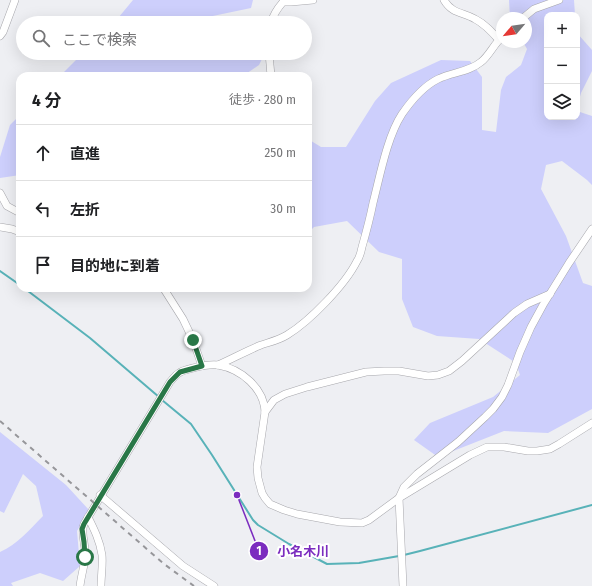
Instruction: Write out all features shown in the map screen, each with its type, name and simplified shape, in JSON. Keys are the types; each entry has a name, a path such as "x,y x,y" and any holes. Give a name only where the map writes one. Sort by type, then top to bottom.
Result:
{"street":[{"path":"0,36 3,32 15,0"},
{"path":"273,16 283,2 313,0"},
{"path":"444,0 452,10 475,18 496,35"},
{"path":"530,12 534,9 559,0"},
{"path":"218,365 286,335 298,327 329,298 347,277 358,261 381,172 398,122 403,114 427,86 438,79 468,69 481,62 496,43"},
{"path":"270,60 271,72"},
{"path":"0,192 7,206 16,211"},
{"path":"0,227 16,230"},
{"path":"403,586 399,498 404,487 417,474 458,442 493,409 502,397 531,327 569,263 592,229"},
{"path":"166,292 183,319 193,340 202,366"},
{"path":"266,412 274,400 285,394 366,372 399,371 428,376 438,375 449,371 514,313 527,304 550,294"},
{"path":"80,586 85,557 82,529 100,496 170,382 180,372 202,366 218,365 235,370 254,385 261,395 266,412 257,467 258,478 265,498 270,504 284,510 340,522 362,523 369,520 399,498 470,455 487,447 528,451 550,449 592,423"},
{"path":"100,496 183,566 214,586"},
{"path":"88,517 95,530 102,555 101,586"}],"shaded area":[{"path":"133,0 253,0 251,8 213,16 120,16"},
{"path":"509,0 574,0 575,12 544,12 544,120 580,120 580,112 592,116 592,185 562,161 546,165 541,189 566,236 583,283 592,286 592,409 548,433 504,431 438,457 414,440 430,423 493,397 520,375 516,363 479,339 437,336 413,327 402,299 402,259 379,252 347,221 314,227 312,229 312,141 321,147 346,147 375,101 391,83 441,60 470,61 482,77 482,130 496,132 501,90 506,77 521,65 527,49 532,48 532,12 510,12"},
{"path":"580,36 592,50 592,71 580,96"},
{"path":"76,60 262,60 259,65 249,72 64,72"},
{"path":"16,119 16,176 0,178 0,157 10,125"},
{"path":"0,432 66,485 89,510 77,531 80,566 63,581 40,573 11,583 13,586 0,586 0,552 18,541 43,516 36,486 23,474 4,513 0,511"}],"waterway":[{"path":"0,271 16,282"},
{"path":"29,292 90,338 159,397"},
{"path":"162,400 191,424 253,520 258,525 289,544 327,564 359,563 399,556"},
{"path":"404,555 592,505"}],"railway":[{"path":"0,421 164,564 194,586"}],"place":[{"name":"小名木川","path":"237,495"}],"route":[{"path":"85,557 82,529 100,496 170,382 180,372 202,366 193,340"}]}
